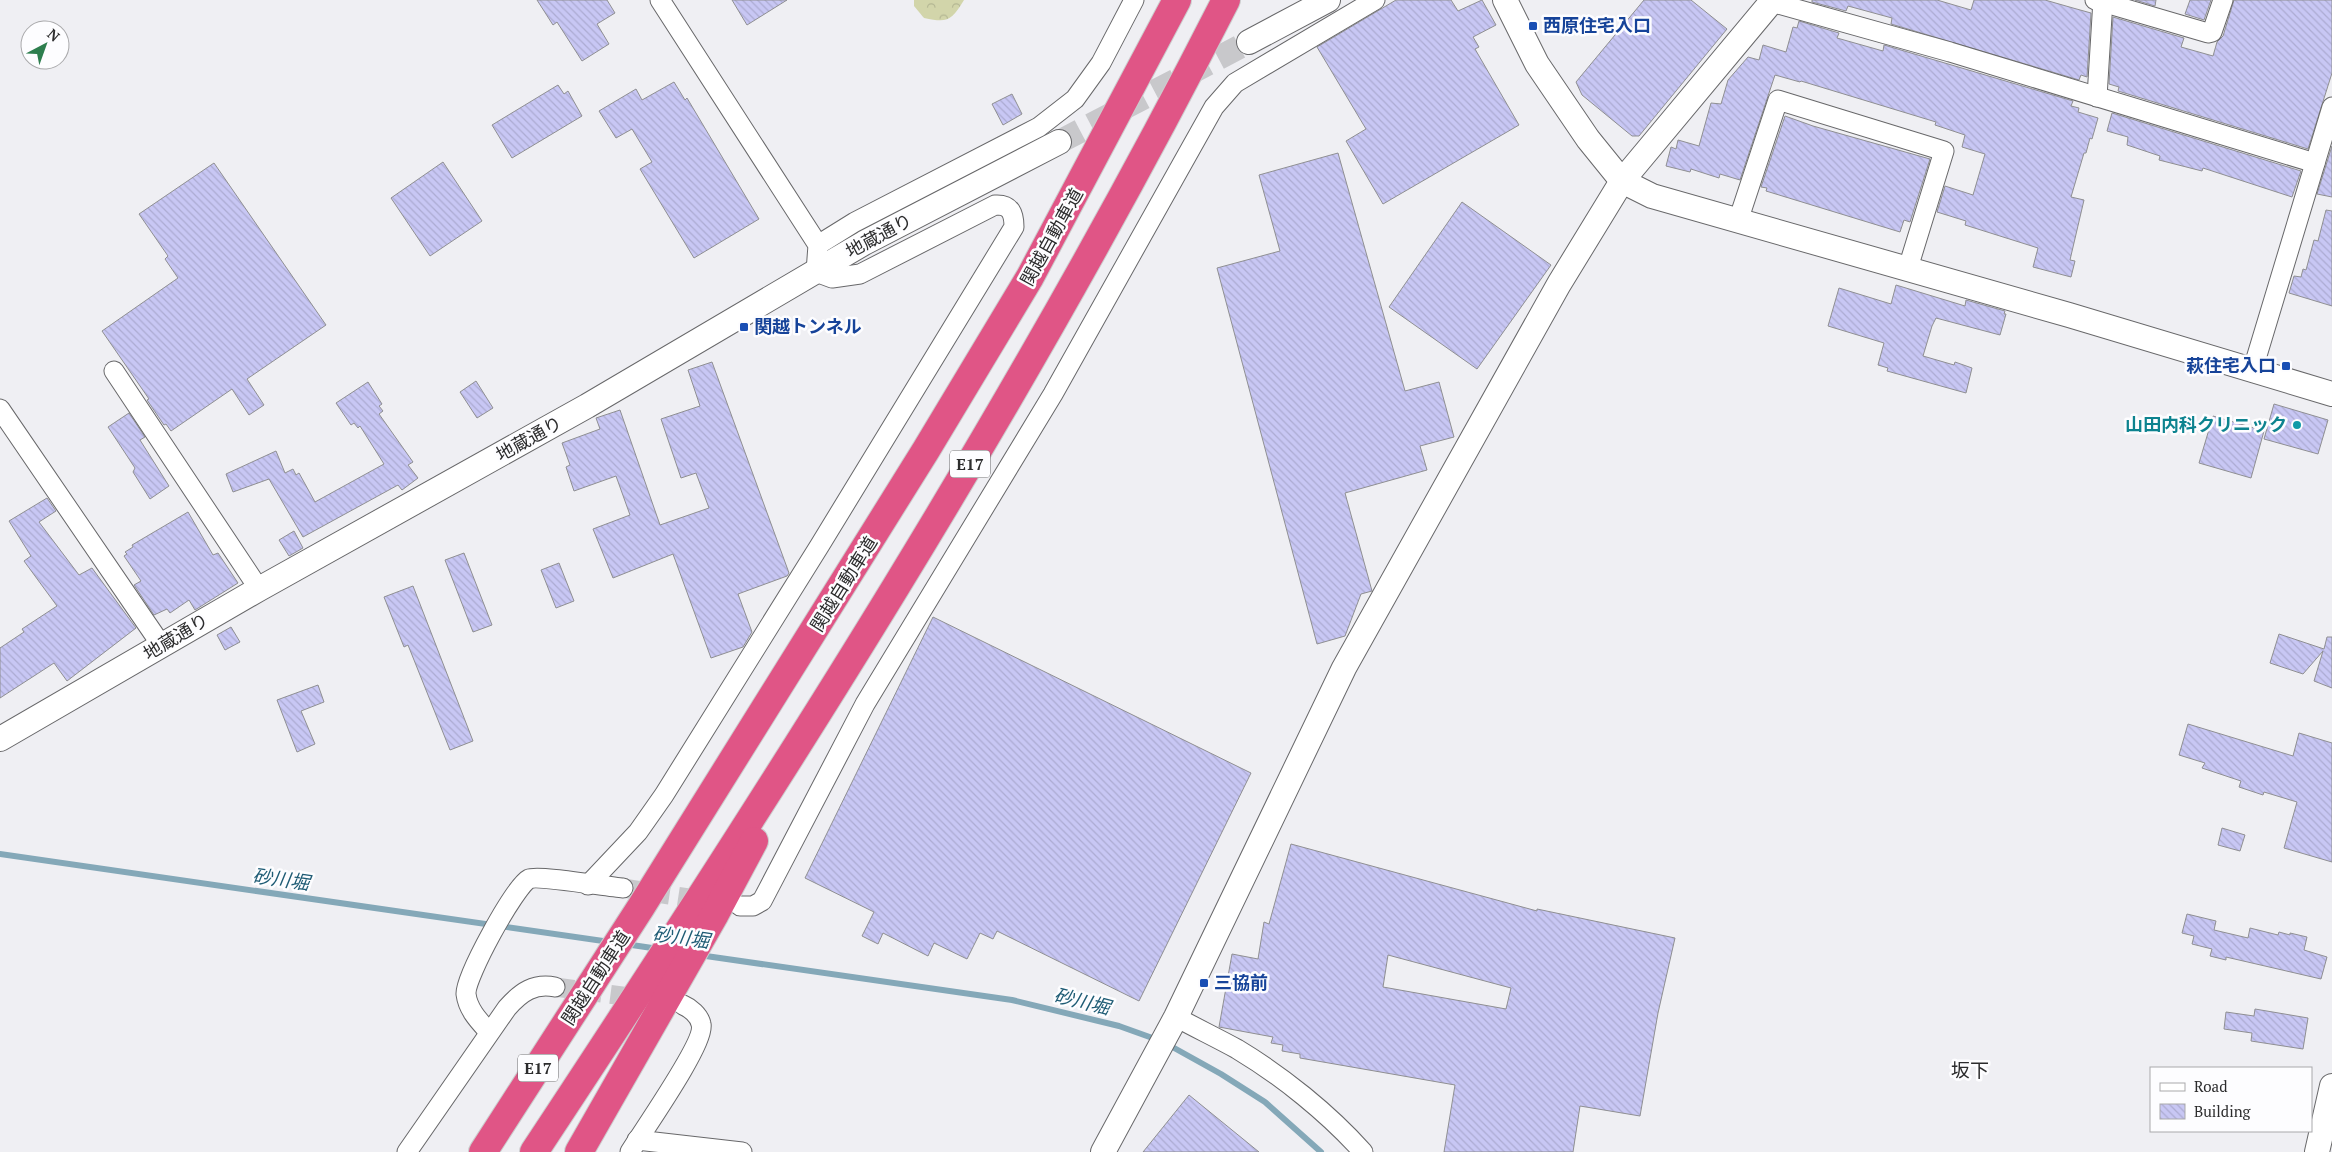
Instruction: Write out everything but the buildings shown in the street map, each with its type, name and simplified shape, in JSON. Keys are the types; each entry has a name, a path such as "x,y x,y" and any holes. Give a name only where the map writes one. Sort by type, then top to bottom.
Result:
{"highway":[{"name":"関越自動車道","path":"483,1152 592,984 632,898 835,598 1030,277 1177,0"},
{"name":"E17","path":"534,1152 642,989 715,911 858,648 964,476 1066,300 1171,108 1226,0"},
{"path":"579,1152 676,999 715,911"},
{"path":"474,1152 518,1098"}],"street":[{"path":"588,885 638,832 664,794 820,545 1014,227 1014,215 1009,208 996,205 860,274 832,278 816,272 818,245 660,0"},
{"path":"818,245 855,222 1039,127 1075,99 1101,63 1134,0"},
{"path":"1249,42 1328,0"},
{"path":"715,911 753,906 762,900 865,704 1053,394 1214,107 1235,83 1375,0"},
{"path":"1505,0 1537,64 1565,107 1622,181 1652,196 1908,268 2252,372 2332,394"},
{"path":"2097,97 2100,1 2208,33 2212,32 2223,0"},
{"path":"1103,1152 1174,1021 1344,668 1545,310 1622,181 1772,1 1950,52 2315,163"},
{"path":"1738,221 1778,100 1944,151 1908,268"},
{"path":"2252,372 2288,260 2315,163 2327,143 2332,107"},
{"name":"地蔵通り","path":"0,739 259,588 587,406 864,243 1060,142"},
{"path":"114,371 259,588"},
{"path":"0,409 162,646"},
{"path":"489,1032 472,1013 466,993 467,982 483,948 519,888 528,879 538,877 588,885 632,898"},
{"path":"407,1152 507,1008 528,989 547,985 556,987"},
{"path":"676,999 691,1008 701,1024 700,1034 693,1052 633,1146 742,1152"},
{"path":"1174,1021 1238,1050 1303,1096 1346,1134 1363,1152"},
{"path":"2317,1152 2332,1086"}],"green space":[{"path":"914,0 964,0 952,16 948,19 939,20 924,18 914,6"}],"waterway":[{"name":"砂川堀","path":"0,854 610,942"},
{"name":"砂川堀","path":"625,944 659,949"},
{"name":"砂川堀","path":"699,955 1012,1000 1119,1026 1158,1040"},
{"name":"砂川堀","path":"1167,1044 1221,1074 1265,1102 1321,1152"}],"tunnel":[{"path":"1059,142 1249,42"},
{"path":"623,888 709,901"},
{"path":"555,987 646,999"}],"place":[{"name":"西原住宅入口","path":"1533,26"},
{"name":"関越トンネル","path":"744,327"},
{"name":"萩住宅入口","path":"2286,366"},
{"name":"山田内科クリニック","path":"2297,425"},
{"name":"三協前","path":"1204,983"}],"district":[{"name":"坂下","path":"1970,1070"}]}
